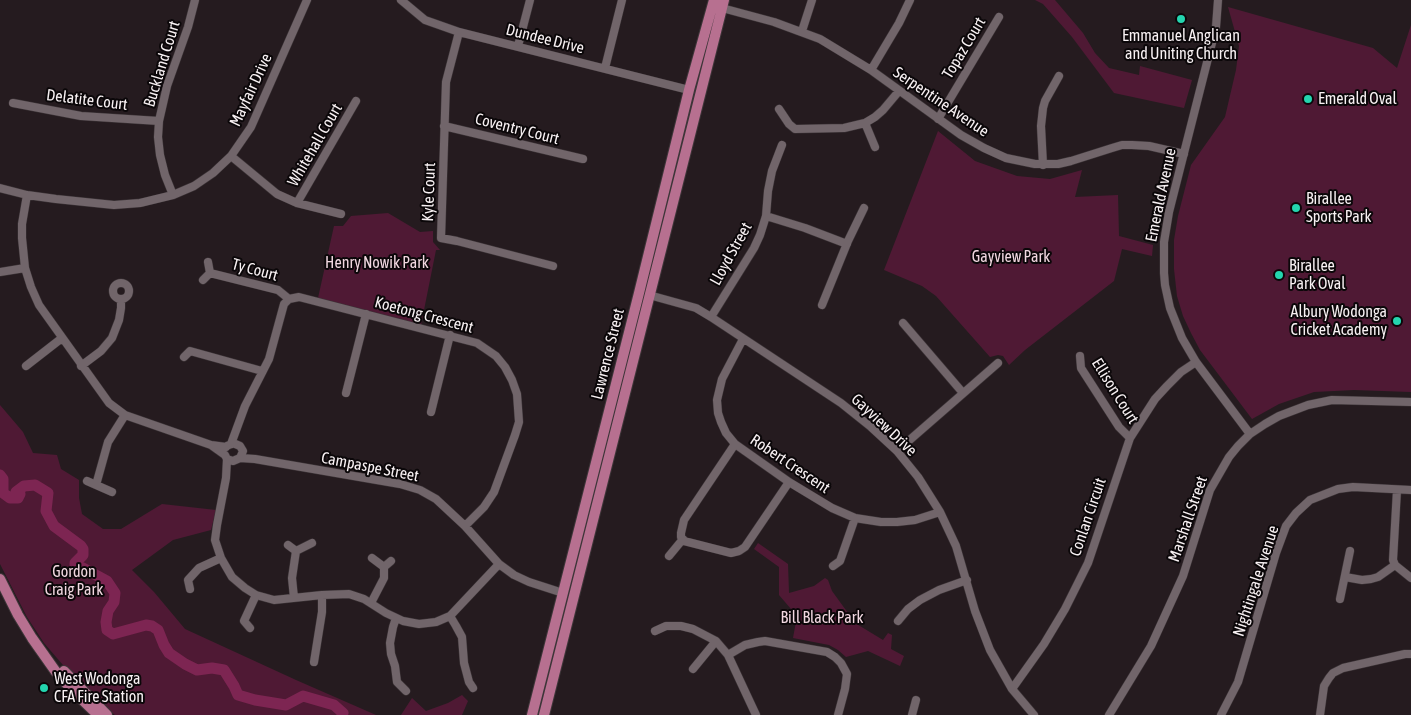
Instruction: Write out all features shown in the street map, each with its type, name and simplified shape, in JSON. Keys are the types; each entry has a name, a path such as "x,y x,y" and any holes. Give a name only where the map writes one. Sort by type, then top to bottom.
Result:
{"main road":[{"name":"Lawrence Street","path":"644,294 689,90 718,4"},
{"name":"Lawrence Street","path":"532,715 568,595 644,294 700,93 718,4"},
{"path":"689,90 700,93"},
{"path":"0,579 18,616 56,672 72,691 98,715"},
{"name":"Lawrence Street","path":"544,715 568,595"},
{"path":"32,638 107,715"}],"street":[{"name":"Buckland Court","path":"173,195 160,155 159,120 167,86 188,27 195,0"},
{"name":"Mayfair Drive","path":"0,188 27,195 114,205 140,204 173,195 194,186 213,173 231,156 251,127 307,0"},
{"name":"Dundee Drive","path":"401,0 425,20 459,32 689,90"},
{"path":"518,46 530,0"},
{"path":"605,68 622,0"},
{"path":"802,31 812,0"},
{"path":"871,70 899,23 910,0"},
{"name":"Emerald Avenue","path":"1218,0 1216,27 1165,233 1163,251 1164,273 1167,296 1182,338 1196,362 1250,434"},
{"name":"Serpentine Avenue","path":"718,4 802,31 838,49 871,70 961,135 984,148 1013,160 1042,165 1071,161 1122,145 1149,146 1184,154"},
{"name":"Topaz Court","path":"938,119 998,17"},
{"name":"Kyle Court","path":"459,32 446,82 441,238 553,266"},
{"path":"1042,165 1041,126 1043,108 1059,76"},
{"path":"779,109 794,129 844,128 865,123 883,110 899,91"},
{"name":"Whitehall Court","path":"297,203 356,101"},
{"name":"Delatite Court","path":"13,103 81,116 159,120"},
{"path":"865,123 875,147"},
{"name":"Coventry Court","path":"444,126 583,160"},
{"name":"Lloyd Street","path":"711,317 754,248 760,235 766,216 772,171 782,145"},
{"path":"231,156 277,194 297,203 341,214"},
{"name":"Campaspe Street","path":"27,195 22,231 25,268 39,305 108,403 125,415 255,459 400,484 420,490 436,499 465,526 499,564 514,575 568,595"},
{"path":"822,305 864,208"},
{"path":"766,216 847,244"},
{"name":"Ty Court","path":"208,262 210,273"},
{"path":"0,272 25,268"},
{"name":"Ty Court","path":"203,280 210,273"},
{"name":"Ty Court","path":"210,273 278,290 289,299"},
{"name":"Gayview Drive","path":"644,294 696,308 711,317 841,403 897,451 918,477 940,512 956,546 975,611 994,659 1012,688 1034,715"},
{"name":"Koetong Crescent","path":"289,299 299,297 477,342 496,356 505,367 517,394 519,422 494,492 465,526"},
{"path":"81,366 101,351 112,338 119,320 121,299"},
{"path":"289,299 284,304 269,359 245,406 238,426 226,478 215,540 221,558 232,577 256,595 274,600 349,594 372,603 396,618 419,624 436,622 450,616 499,564"},
{"path":"346,393 366,314"},
{"path":"903,323 964,393"},
{"path":"430,412 450,335"},
{"path":"26,366 62,338"},
{"name":"Robert Crescent","path":"743,339 722,379 717,400 721,422 726,433 735,444 789,482 832,508 855,518 881,522 897,522 915,520 940,512"},
{"path":"184,358 189,347 262,371"},
{"name":"Ellison Court","path":"1080,356 1081,368 1119,427 1130,438"},
{"name":"Conlan Circuit","path":"1012,688 1044,644 1065,609 1088,563 1130,438 1156,399 1181,372 1196,362"},
{"path":"897,451 998,363"},
{"name":"Marshall Street","path":"1109,715 1150,646 1183,576 1210,490 1229,457 1250,434 1279,416 1308,405 1332,400 1411,402"},
{"path":"96,485 108,442 125,415"},
{"path":"735,444 684,520 681,533 683,539 687,542 731,553 739,552 745,547 789,482"},
{"path":"87,481 112,492"},
{"name":"Nightingale Avenue","path":"1221,715 1238,682 1276,553 1286,526 1310,500 1338,489 1353,487 1411,490"},
{"path":"1397,490 1393,560 1395,565 1411,578"},
{"path":"833,566 840,561 855,518"},
{"path":"669,556 683,539"},
{"path":"296,551 312,543"},
{"path":"288,544 296,551"},
{"path":"294,598 292,578 296,551"},
{"path":"1340,599 1350,552"},
{"path":"188,580 199,568 221,558"},
{"path":"372,558 384,567"},
{"path":"372,603 384,578 384,567 391,561"},
{"path":"1345,577 1371,580 1395,565"},
{"path":"179,576 188,580"},
{"path":"188,580 190,589"},
{"path":"898,621 908,609 920,600 939,590 967,580"},
{"path":"244,621 256,595"},
{"path":"314,662 322,612 322,595"},
{"path":"450,616 462,637 464,663 473,688"},
{"path":"396,618 390,643 391,654 397,682 406,691"},
{"path":"236,622 244,621"},
{"path":"244,621 250,628"},
{"path":"655,631 666,626 681,626 716,640 728,655 756,715"},
{"path":"693,669 716,640"},
{"path":"728,655 744,645 766,641 831,654 841,663 847,674 846,689 838,715"},
{"path":"1320,715 1324,686 1328,678 1334,673 1343,668 1411,654"},
{"path":"916,700 912,714 922,715"}],"green space":[{"path":"1035,0 1055,0 1083,33 1095,53 1109,68 1139,75 1140,66 1192,80 1184,108 1114,93 1072,37 1043,4"},
{"name":"Birallee Sports Park","path":"1228,7 1373,48 1397,68 1411,25 1411,392 1354,390 1314,392 1279,404 1252,419 1200,350 1191,333 1177,296 1174,269 1174,240 1191,165 1225,117 1236,70 1239,46"},
{"name":"Gayview Park","path":"938,131 975,161 1017,176 1050,179 1082,170 1075,197 1118,195 1119,236 1153,245 1152,256 1122,249 1114,281 1025,350 1009,365 1003,356 990,357 936,296 922,286 884,270"},
{"name":"Henry Nowik Park","path":"388,213 420,232 433,231 433,242 440,250 436,250 421,325 318,298 334,226 343,226 351,216"},
{"name":"Gordon Craig Park","path":"0,405 23,432 33,453 57,455 61,469 79,480 79,498 82,514 103,529 121,529 162,504 216,510 211,530 173,540 132,570 154,592 185,629 376,715 115,715 88,694 44,643 27,617 0,564"},
{"name":"Bill Black Park","path":"758,543 788,564 789,593 814,586 825,578 848,613 850,620 883,640 888,633 892,635 891,649 904,656 900,666 868,651 846,657 829,645 793,638 797,616 779,595 779,567 754,549"},
{"path":"462,695 468,701 462,715 401,715 412,698 426,711 448,703"}],"waterway":[{"path":"0,475 3,479 3,493 10,498 18,498 20,494 16,492 24,486 35,485 48,493 46,511 54,526 83,549 83,555 75,563 75,567 83,568 107,581 115,593 114,602 108,611 107,630 113,634 146,625 152,626 158,630 169,653 185,664 197,670 212,668 224,670 238,695 286,705 303,696 334,705 343,713 342,715"}],"place":[{"name":"Emmanuel Anglican and Uniting Church","path":"1181,19"},
{"name":"Emerald Oval","path":"1308,99"},
{"name":"Birallee Sports Park","path":"1296,208"},
{"name":"Birallee Park Oval","path":"1279,275"},
{"name":"Albury Wodonga Cricket Academy","path":"1397,321"},
{"name":"West Wodonga CFA Fire Station","path":"44,688"}]}
